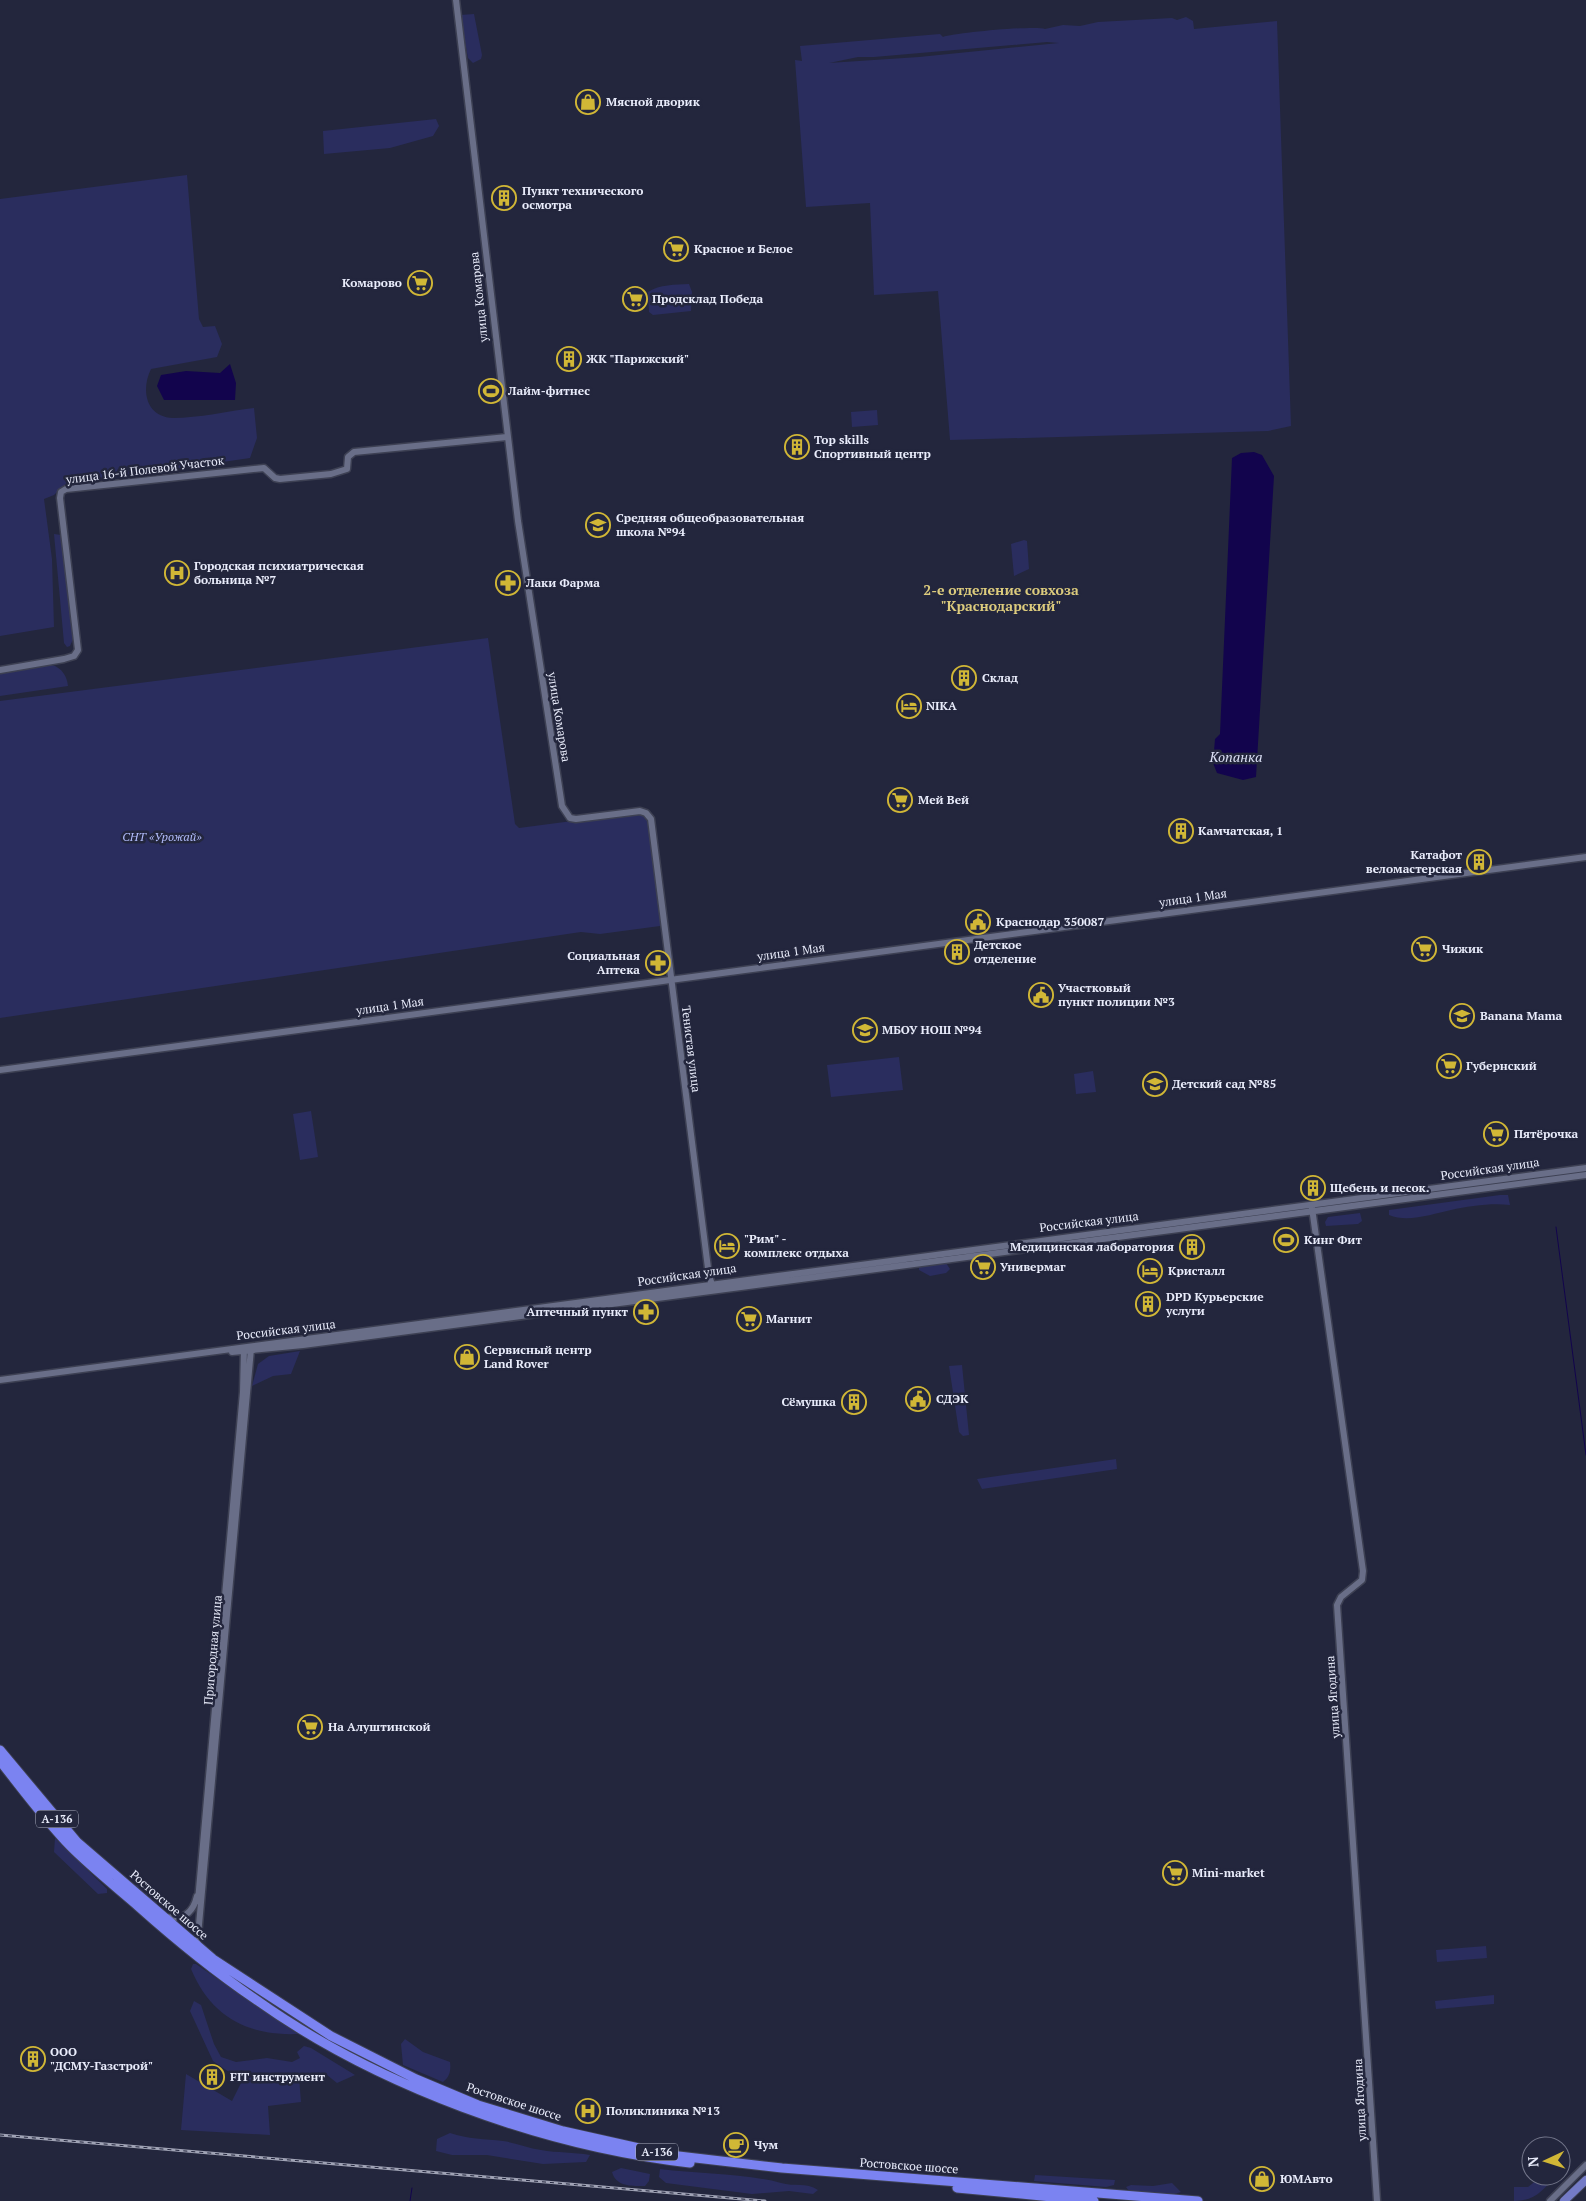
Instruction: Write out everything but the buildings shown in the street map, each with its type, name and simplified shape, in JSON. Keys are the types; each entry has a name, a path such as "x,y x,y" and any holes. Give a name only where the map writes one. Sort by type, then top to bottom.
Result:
{"highway":[{"name":"Ростовское шоссе","path":"0,1750 77,1842 165,1918 194,1949 331,2036 416,2079 478,2105 563,2131 670,2155 751,2165 1198,2201"},
{"name":"Ростовское шоссе","path":"0,1761 71,1847 256,2000 315,2037 404,2082 472,2112 571,2141 669,2161 760,2172 1094,2201"}],"main road":[{"path":"1564,2201 1586,2180"}],"street":[{"name":"улица Комарова","path":"456,0 527,592 562,806 567,814 576,819 644,811"},
{"name":"улица 16-й Полевой Участок","path":"0,670 74,656 78,650 61,492 66,489 264,468 275,478 280,479 331,474 347,469 352,453 507,437"},
{"name":"Тенистая улица","path":"644,811 652,822 711,1283 715,1290"},
{"name":"улица 1 Мая","path":"0,1070 1586,857"},
{"name":"Российская улица","path":"372,1333 711,1283 1312,1208 1586,1168"},
{"name":"Российская улица","path":"0,1381 715,1290 1298,1213 1312,1208 1326,1210 1586,1175"},
{"name":"улица Ягодина","path":"1312,1208 1363,1571 1362,1580 1341,1597 1337,1605 1377,2201"},
{"path":"1298,1213 1314,1224 1326,1210"},
{"name":"Пригородная улица","path":"194,1949 247,1349"},
{"name":"Пригородная улица","path":"194,1949 247,1349"},
{"path":"165,1918 180,1918 191,1912 194,1908 198,1890"},
{"path":"1550,2201 1586,2165"}],"green space":[{"path":"474,14 482,55 481,59 473,63 468,58 460,15"},
{"path":"1186,17 1193,21 1194,29 1277,21 1291,426 1268,431 950,440 938,291 874,295 870,203 806,207 795,60 802,61 800,46 940,34 943,37 1012,29 1045,29 1063,25 1080,26 1098,22 1172,18 1177,20","holes":["1047,42 1059,43 919,57 829,63 858,57"]},
{"path":"436,119 439,126 433,136 390,148 324,154 323,131"},
{"path":"187,175 199,319 203,327 215,326 222,344 217,357 151,369 146,385 146,393 151,407 156,413 173,418 203,416 254,408 257,438 250,458 64,485 54,495 44,499 52,559 54,627 0,636 0,199"},
{"path":"689,284 692,292 691,311 653,315 649,312 648,292 663,286"},
{"path":"877,410 878,425 852,427 851,412"},
{"path":"54,534 61,535 73,639 70,646 67,647 64,643"},
{"path":"1024,540 1027,541 1029,569 1014,576 1011,544"},
{"name":"СНТ «Урожай»","path":"488,638 515,824 519,828 641,812 649,818 663,922 660,926 600,934 581,932 0,1018 0,701"},
{"path":"52,665 59,668 63,673 68,686 0,696 0,674"},
{"path":"899,1057 903,1090 831,1097 827,1065"},
{"path":"1093,1071 1096,1092 1076,1094 1074,1074"},
{"path":"311,1111 318,1157 300,1160 293,1114"},
{"path":"1508,1195 1510,1205 1473,1206 1412,1218 1389,1215 1389,1210"},
{"path":"1360,1213 1362,1221 1358,1224 1326,1226 1325,1222 1328,1217"},
{"path":"946,1263 950,1269 946,1273 930,1276 919,1270 919,1267"},
{"path":"300,1351 291,1374 273,1376 252,1386 258,1364 269,1356"},
{"path":"962,1365 969,1435 963,1436 959,1432 949,1366"},
{"path":"1116,1459 1117,1469 982,1489 977,1479"},
{"path":"55,1838 107,1889 107,1893 98,1894 54,1852"},
{"path":"140,1878 165,1901 164,1906 159,1906 134,1885 135,1879"},
{"path":"1486,1946 1487,1958 1437,1962 1436,1950"},
{"path":"193,1964 196,1964 298,2034 280,2034 263,2031 247,2027 233,2020 209,2000 199,1986 191,1969"},
{"path":"1494,1995 1494,2004 1436,2009 1435,2001"},
{"path":"194,2001 201,2005 214,2044 221,2057 236,2062 267,2058 292,2062 300,2058 297,2052 304,2046 311,2048 355,2075 337,2083 327,2075 299,2077 301,2102 268,2106 270,2135 181,2130 186,2074 232,2101 242,2081 213,2061 190,2011"},
{"path":"405,2039 423,2052 450,2062 450,2073 443,2082 403,2065 401,2044"},
{"path":"450,2133 470,2138 508,2142 547,2151 590,2155 586,2162 543,2164 487,2155 452,2155 436,2151 437,2139"},
{"path":"621,2168 650,2174 649,2181 645,2186 625,2185 617,2181 612,2172"},
{"path":"660,2169 737,2175 786,2184 804,2185 818,2190 813,2194 789,2191 752,2194 666,2183 659,2177"},
{"path":"1035,2175 1115,2180 1114,2185 1106,2187 1034,2181"},
{"path":"1172,2183 1181,2192 1174,2194 1129,2191 1126,2187 1131,2185 1153,2186"},
{"path":"1547,2186 1533,2197 1514,2201 1514,2187"}],"water":[{"path":"230,364 236,383 235,400 164,400 157,386 161,375 186,371 220,373"},
{"name":"Копанка","path":"1254,452 1262,455 1274,476 1256,777 1243,780 1217,773 1213,763 1215,739 1220,734 1232,458 1241,453"}],"waterway":[{"path":"1556,1227 1586,1455"},
{"path":"410,2201 412,2188"}],"railway":[{"path":"0,2135 765,2201"}],"place":[{"name":"Мясной дворик","path":"588,102"},
{"name":"Пункт технического осмотра","path":"504,198"},
{"name":"Красное и Белое","path":"676,249"},
{"name":"Комарово","path":"420,283"},
{"name":"Продсклад Победа","path":"635,299"},
{"name":"ЖК \"Парижский\"","path":"569,359"},
{"name":"Лайм-фитнес","path":"491,391"},
{"name":"Top skills Спортивный центр","path":"797,447"},
{"name":"Средняя общеобразовательная школа №94","path":"598,525"},
{"name":"Городская психиатрическая больница №7","path":"177,573"},
{"name":"Лаки Фарма","path":"508,583"},
{"name":"Склад","path":"964,678"},
{"name":"NIKA","path":"909,706"},
{"name":"Мей Вей","path":"900,800"},
{"name":"Камчатская, 1","path":"1181,831"},
{"name":"Катафот веломастерская","path":"1479,862"},
{"name":"Краснодар 350087","path":"978,922"},
{"name":"Чижик","path":"1424,949"},
{"name":"Детское отделение","path":"957,952"},
{"name":"Социальная Аптека","path":"658,963"},
{"name":"Участковый пункт полиции №3","path":"1041,995"},
{"name":"Banana Mama","path":"1462,1016"},
{"name":"МБОУ НОШ №94","path":"865,1030"},
{"name":"Губернский","path":"1449,1066"},
{"name":"Детский сад №85","path":"1155,1084"},
{"name":"Пятёрочка","path":"1496,1134"},
{"name":"Щебень и песок.","path":"1313,1188"},
{"name":"Кинг Фит","path":"1286,1240"},
{"name":"\"Рим\" - комплекс отдыха","path":"727,1246"},
{"name":"Медицинская лаборатория","path":"1192,1247"},
{"name":"Универмаг","path":"983,1267"},
{"name":"Кристалл","path":"1150,1271"},
{"name":"DPD Курьерские услуги","path":"1148,1304"},
{"name":"Аптечный пункт","path":"646,1312"},
{"name":"Магнит","path":"749,1319"},
{"name":"Сервисный центр Land Rover","path":"467,1357"},
{"name":"СДЭК","path":"918,1399"},
{"name":"Сёмушка","path":"854,1402"},
{"name":"На Алуштинской","path":"310,1727"},
{"name":"Mini-market","path":"1175,1873"},
{"name":"ООО \"ДСМУ-Газстрой\"","path":"33,2059"},
{"name":"FIT инструмент","path":"212,2077"},
{"name":"Поликлиника №13","path":"588,2111"},
{"name":"Чум","path":"736,2145"},
{"name":"ЮМАвто","path":"1262,2179"}],"district":[{"name":"2-е отделение совхоза \"Краснодарский\"","path":"1001,598"}]}
